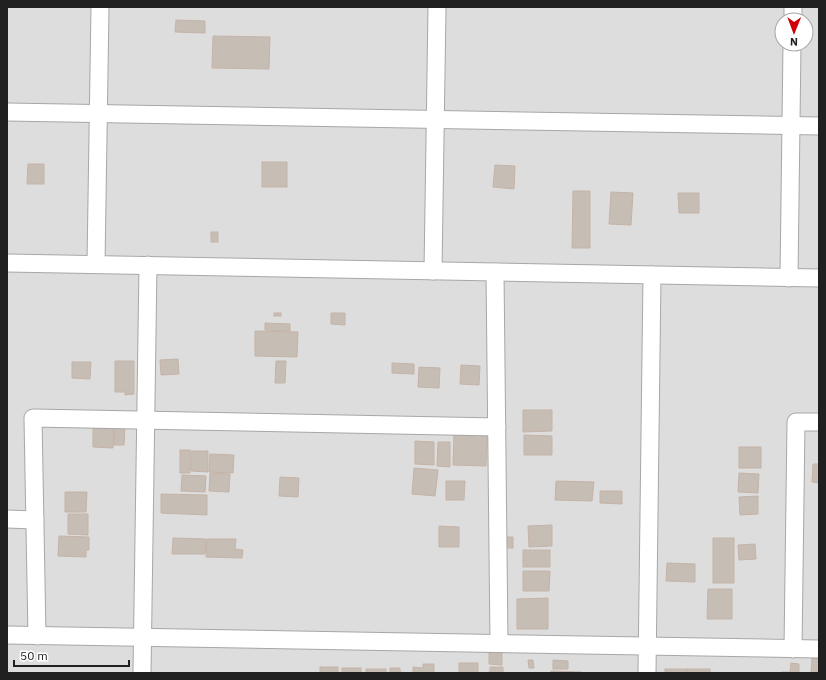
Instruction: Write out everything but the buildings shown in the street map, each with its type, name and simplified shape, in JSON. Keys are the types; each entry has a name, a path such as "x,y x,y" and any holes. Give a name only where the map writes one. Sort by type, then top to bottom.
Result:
{"street":[{"path":"96,264 100,7"},
{"path":"433,271 437,7"},
{"path":"789,278 792,52"},
{"path":"7,112 819,126"},
{"path":"7,262 819,278"},
{"path":"142,673 148,265"},
{"path":"495,272 499,644"},
{"path":"647,673 652,275"},
{"path":"37,636 33,418 497,427"},
{"path":"793,649 796,422 819,422"},
{"path":"7,519 35,520"},
{"path":"7,636 819,649"}],"shaded area":[{"path":"7,7 819,7 819,673 7,673"}]}
